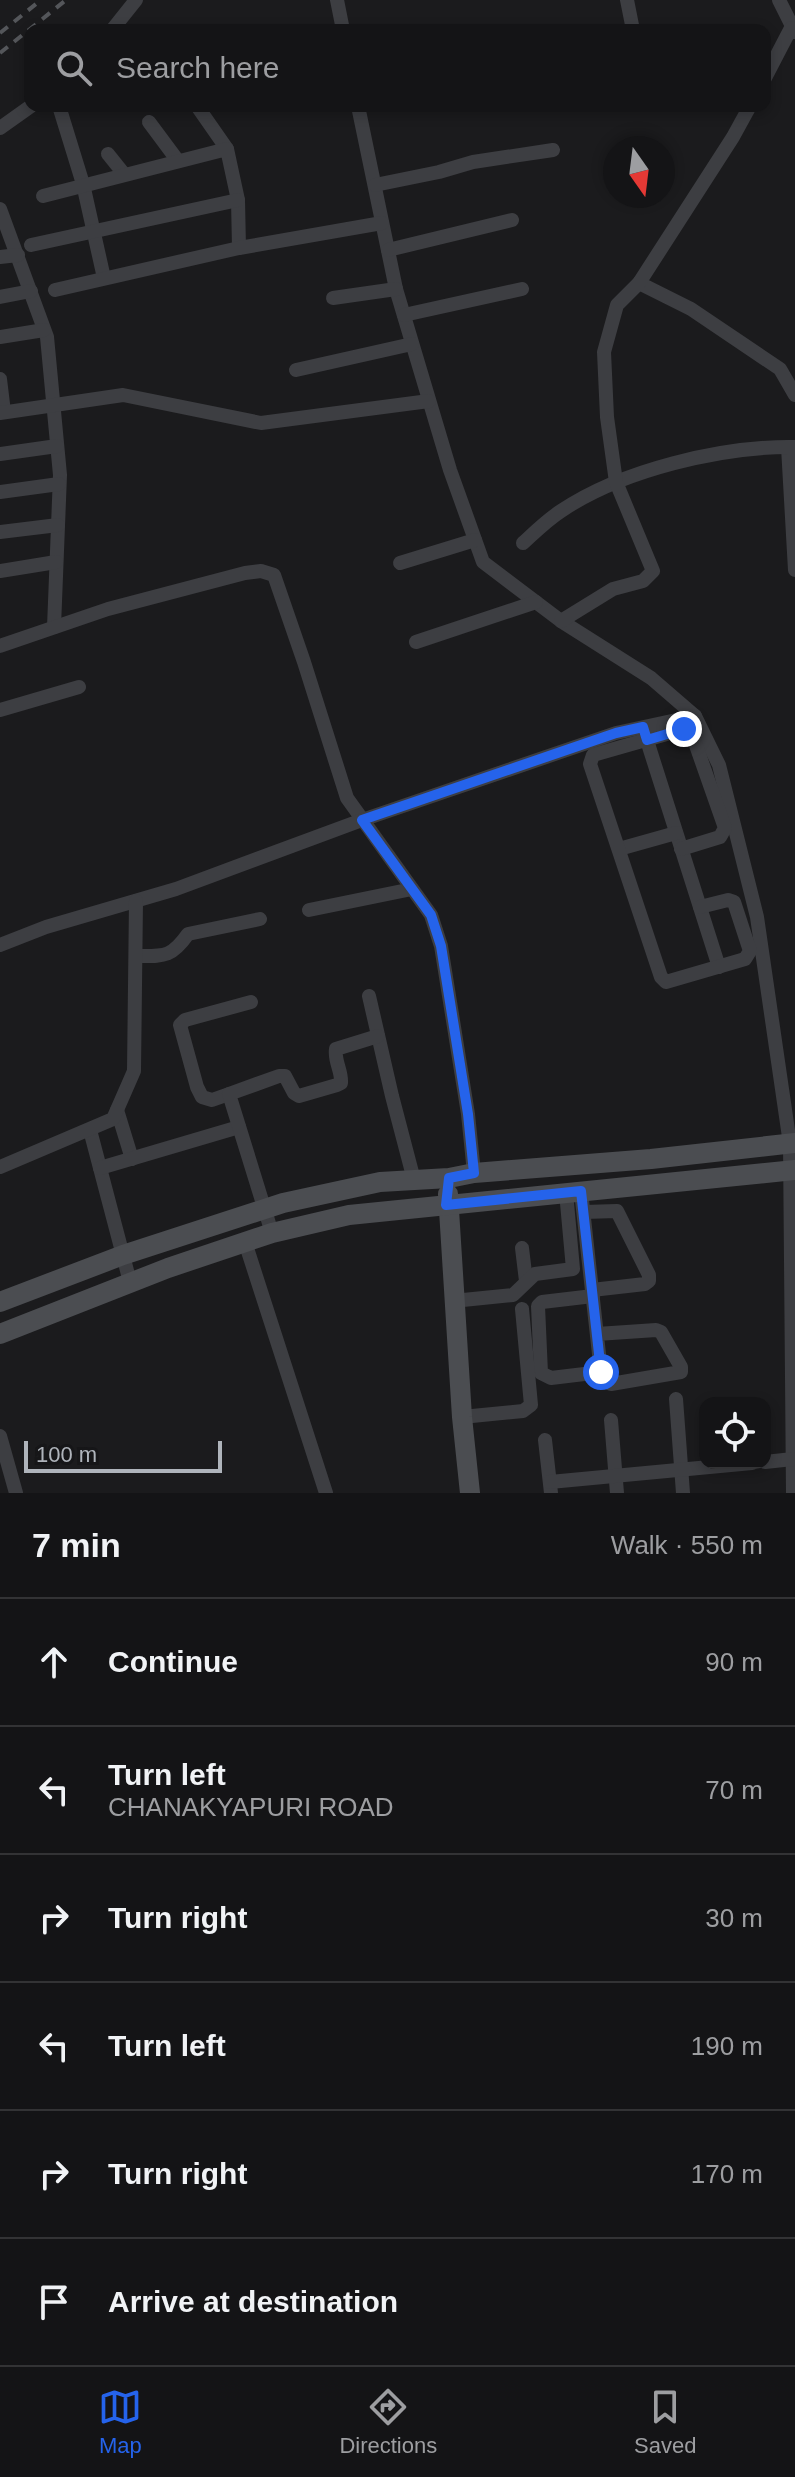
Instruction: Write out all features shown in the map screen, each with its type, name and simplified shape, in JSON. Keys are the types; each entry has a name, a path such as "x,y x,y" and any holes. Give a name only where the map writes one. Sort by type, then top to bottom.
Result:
{"street":[{"path":"116,0 132,6 117,24"},
{"path":"337,0 342,24"},
{"path":"627,0 632,24"},
{"path":"771,67 793,30 779,0"},
{"path":"771,50 781,48"},
{"path":"0,128 24,111"},
{"path":"61,112 83,184 104,278"},
{"path":"201,112 227,149 238,200 239,248"},
{"path":"359,112 396,289 429,401 483,562 561,621 651,678 695,716 719,765 757,917 792,1143 793,1493"},
{"path":"561,621 613,589 643,581 653,571 616,482 607,417 604,352 617,305 639,283 747,112"},
{"path":"149,122 178,161"},
{"path":"43,196 227,149"},
{"path":"375,185 473,162 553,150"},
{"path":"108,154 124,174"},
{"path":"31,245 238,200"},
{"path":"0,209 44,330 54,405 59,484 54,627"},
{"path":"388,250 512,220"},
{"path":"55,290 239,248 382,223"},
{"path":"0,257 18,255"},
{"path":"639,283 691,309 780,369 795,395"},
{"path":"333,298 396,289"},
{"path":"404,315 522,289"},
{"path":"0,297 31,291"},
{"path":"0,337 44,330"},
{"path":"296,370 412,344"},
{"path":"0,379 2,412 123,395 261,423 429,401"},
{"path":"0,454 57,446"},
{"path":"523,543 561,511 616,482 692,458 741,449 792,447 795,570"},
{"path":"0,492 59,484"},
{"path":"0,532 58,525"},
{"path":"400,563 475,540"},
{"path":"0,571 56,562"},
{"path":"0,646 108,609 245,573 261,571 274,575 347,798 431,915 441,946 468,1114 474,1173"},
{"path":"416,642 536,602"},
{"path":"0,710 79,687"},
{"path":"695,716 593,755 591,760 661,977 671,982 745,959 750,951 737,905 728,900 700,907"},
{"path":"0,945 46,927 176,889 362,820 616,733 691,731 725,828 720,837 681,849"},
{"path":"645,734 719,967"},
{"path":"619,849 676,833"},
{"path":"309,910 412,889"},
{"path":"0,1167 113,1119 134,1071 136,901"},
{"path":"136,956 166,956 175,951 188,934 260,919"},
{"path":"369,996 414,1180"},
{"path":"251,1002 185,1020 180,1025 202,1097 212,1100 279,1076 285,1076 299,1096 337,1085 341,1083 341,1077 336,1049 378,1036"},
{"path":"229,1094 272,1233"},
{"path":"117,1110 132,1159"},
{"path":"100,1168 239,1127"},
{"path":"90,1130 130,1282"},
{"path":"0,1302 123,1255 264,1209 380,1182 651,1159 792,1143"},
{"path":"0,1334 130,1282 245,1242 349,1215 792,1171"},
{"path":"449,1178 446,1205 470,1493"},
{"path":"574,1192 584,1212 601,1372 603,1381 611,1384 681,1372 661,1332 597,1334"},
{"path":"453,1301 513,1295 535,1274 573,1269 574,1192"},
{"path":"584,1212 617,1211 649,1275 649,1281 542,1302 538,1306 541,1373 551,1378 601,1372"},
{"path":"245,1242 326,1493"},
{"path":"522,1248 526,1281"},
{"path":"462,1417 523,1411 531,1405 522,1309"},
{"path":"676,1399 683,1493"},
{"path":"611,1420 617,1493"},
{"path":"0,1436 16,1493"},
{"path":"545,1440 550,1488 615,1476 699,1468"},
{"path":"771,1461 793,1459"}],"railway":[{"path":"0,33 41,0"},
{"path":"36,24 66,0"},
{"path":"0,53 24,34"}],"route":[{"path":"601,1372 581,1191 446,1205 449,1178 474,1173 468,1114 441,946 431,915 362,820 616,733 643,727 647,740 684,729"}]}
